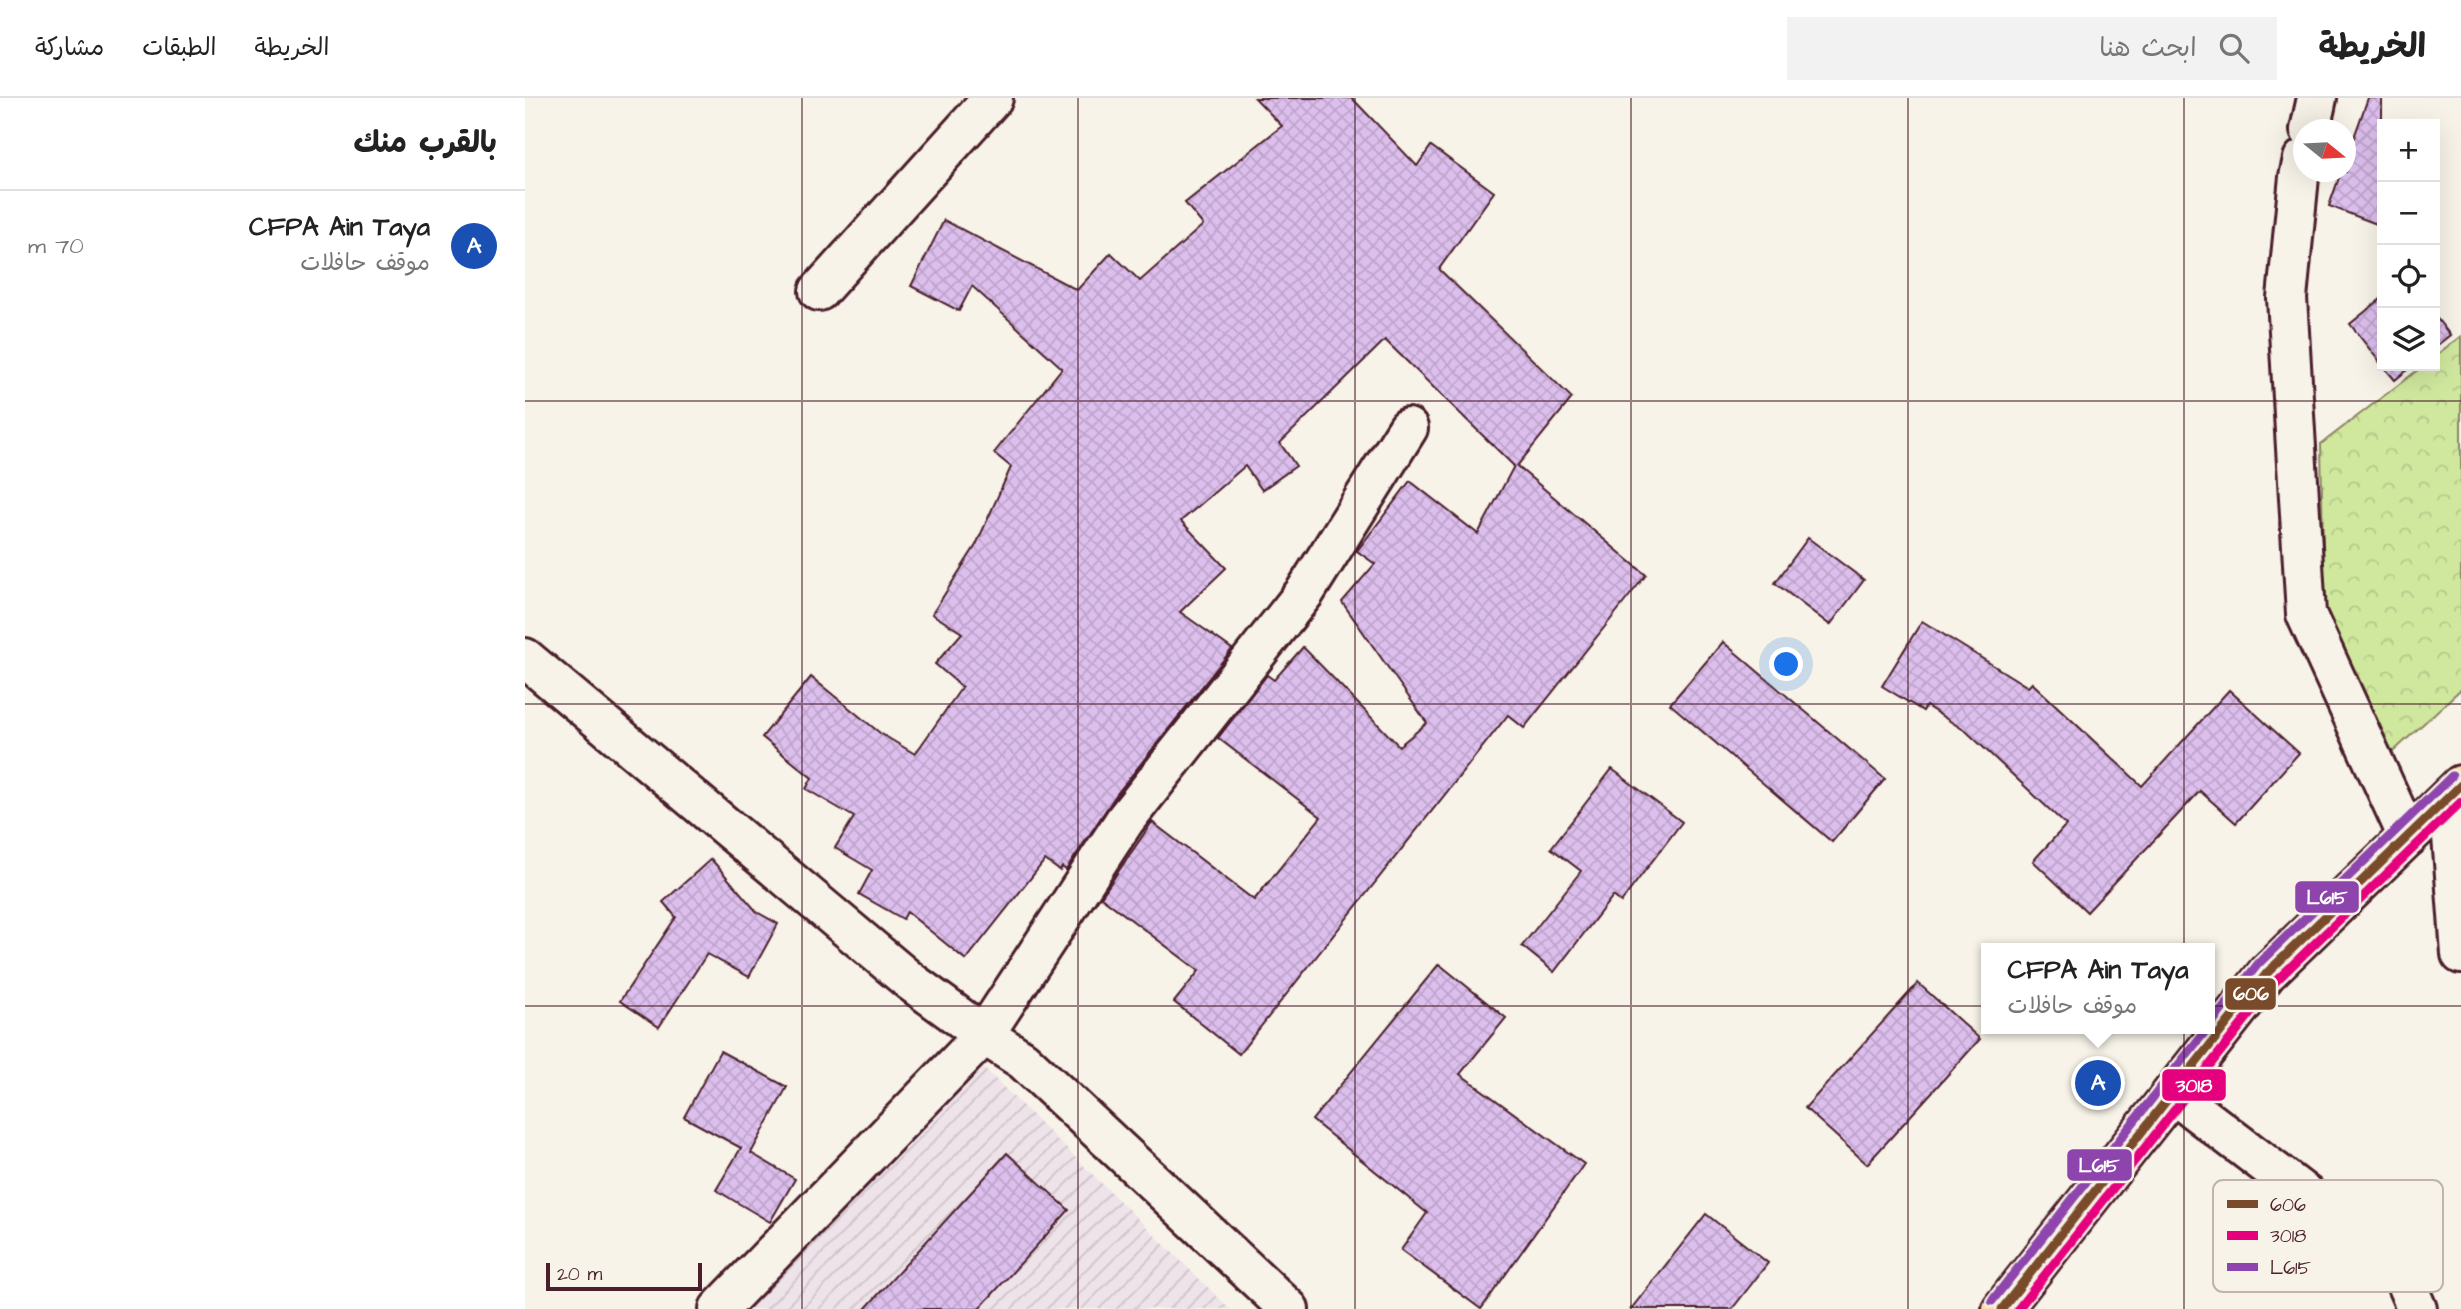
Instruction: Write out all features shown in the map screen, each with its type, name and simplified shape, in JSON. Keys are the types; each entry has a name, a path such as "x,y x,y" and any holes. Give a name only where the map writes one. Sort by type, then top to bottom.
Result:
{"main road":[{"path":"2001,1309 2267,973 2455,791"}],"street":[{"path":"819,291 993,98"},
{"path":"2312,119 2317,98"},
{"path":"2299,182 2287,299 2306,614 2408,837"},
{"path":"719,1309 984,1035 1125,820 1305,592 1408,428"},
{"path":"525,658 910,981 1023,1060 1289,1309"},
{"path":"2455,791 2461,954"},
{"path":"2172,1093 2286,1180"},
{"path":"2410,1292 2417,1309"}],"shaded area":[{"path":"984,1068 1230,1309 744,1309"}],"green space":[{"path":"2461,336 2461,689 2370,773 2325,649 2321,444 2416,371 2440,371 2440,352"}],"building":[{"path":"1255,98 1352,98 1417,166 1431,146 1494,192 1439,269 1572,398 1517,466 1646,575 1524,728 1508,715 1239,1054 1174,1002 1199,971 1101,897 1152,822 1254,900 1321,817 1218,738 1267,675 1274,680 1303,647 1399,746 1427,723 1342,602 1375,564 1357,551 1410,481 1478,534 1514,466 1385,340 1280,443 1296,466 1262,490 1245,466 1181,521 1226,568 1180,612 1232,649 1116,795 1066,870 1062,867 1060,871 1045,860 966,960 907,912 903,919 859,894 872,870 835,848 854,817 806,789 812,778 762,737 811,677 880,733 915,754 962,687 935,664 962,633 932,614 976,545 1011,467 994,453 1062,368 972,286 959,311 911,286 944,220 1077,290 1111,253 1140,281 1203,225 1185,203 1282,126"},
{"path":"2368,98 2382,98 2382,119 2377,119 2377,224 2329,206 2337,182 2356,182 2356,132"},
{"path":"2377,302 2377,359 2350,324"},
{"path":"2440,322 2450,335 2440,343"},
{"path":"2387,371 2406,371 2395,380"},
{"path":"1808,538 1864,580 1830,625 1775,583"},
{"path":"1922,621 2028,687 2032,683 2142,786 2229,690 2299,753 2236,823 2200,791 2087,912 2033,861 2066,825 1967,732 1926,706 1923,711 1882,686"},
{"path":"1723,642 1885,779 1832,842 1670,704"},
{"path":"1612,769 1682,822 1621,902 1613,896 1554,972 1522,946 1581,871 1551,848"},
{"path":"711,859 757,912 778,924 749,977 707,954 659,1027 620,1001 676,917 663,902"},
{"path":"1439,964 1506,1018 1460,1074 1584,1164 1481,1309 1401,1250 1427,1213 1312,1120"},
{"path":"1918,983 1980,1039 1867,1164 1805,1108"},
{"path":"720,1051 787,1087 751,1153 795,1179 770,1222 716,1190 741,1148 684,1117"},
{"path":"1007,1153 1069,1210 979,1309 865,1309"},
{"path":"1706,1214 1768,1263 1732,1309 1631,1309"}],"transit line":[{"name":"L615","path":"2215,1019 2258,964 2452,776"},
{"name":"606","path":"2002,1309 2267,973 2461,785"},
{"name":"3018","path":"2018,1309 2276,981 2461,802"},
{"name":"L615","path":"1992,1301 2203,1034"}],"place":[{"name":"CFPA Ain Taya","path":"2098,1083"}]}
